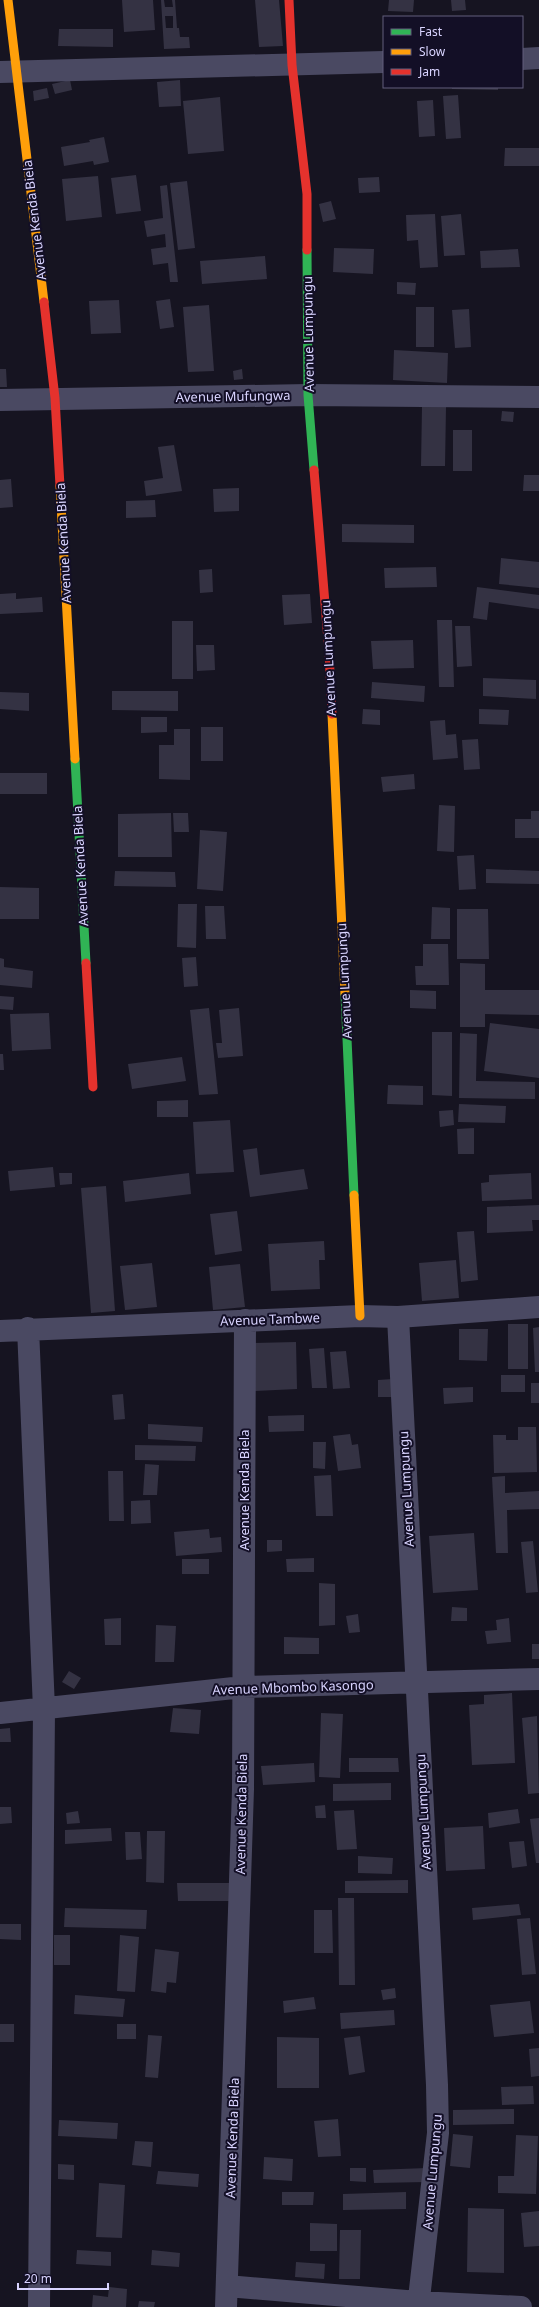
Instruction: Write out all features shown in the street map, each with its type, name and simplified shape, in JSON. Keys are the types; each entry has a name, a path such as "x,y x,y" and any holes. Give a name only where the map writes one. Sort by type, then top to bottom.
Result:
{"street":[{"name":"Avenue Kenda Biela","path":"8,0 8,72 55,398 93,1087"},
{"name":"Avenue Lumpungu","path":"289,0 292,64 307,194 308,395 329,652 360,1316"},
{"path":"523,59 539,58"},
{"path":"8,72 383,62"},
{"name":"Avenue Mufungwa","path":"0,400 308,395 539,397"},
{"name":"Avenue Tambwe","path":"0,1331 28,1328 245,1320 360,1316 398,1317 539,1306"},
{"name":"Avenue Lumpungu","path":"398,1317 437,2085 438,2133 418,2305"},
{"name":"Avenue Kenda Biela","path":"227,2296 242,1797 245,1320"},
{"path":"28,1328 44,1709 39,2307"},
{"name":"Avenue Mbombo Kasongo","path":"0,1713 243,1687 539,1679"},
{"path":"227,2296 418,2305 521,2307"}],"building":[{"path":"122,0 153,0 155,30 124,32"},
{"path":"161,0 164,0 165,7 173,7 172,0 175,0 177,28 179,28 180,37 189,37 190,48 164,49","holes":["165,16 173,16 173,28 166,28"]},
{"path":"255,0 279,0 283,46 259,47"},
{"path":"389,0 414,0 413,12 388,11"},
{"path":"451,0 465,0 466,10 452,11"},
{"path":"59,29 113,29 113,47 58,46"},
{"path":"70,80 72,90 55,94 52,84"},
{"path":"180,80 181,106 159,107 157,82"},
{"path":"47,88 49,98 34,101 33,91"},
{"path":"498,88 498,90 452,89"},
{"path":"458,95 461,138 446,139 443,96"},
{"path":"220,97 224,151 188,154 183,101"},
{"path":"433,100 435,136 419,137 417,101"},
{"path":"104,137 109,162 94,165 93,161 64,166 61,147 90,142 89,140"},
{"path":"505,148 539,148 539,166 504,166"},
{"path":"136,175 141,211 116,214 111,178"},
{"path":"98,176 102,217 66,221 62,179"},
{"path":"379,177 380,192 359,193 358,178"},
{"path":"187,181 195,248 178,250 170,183"},
{"path":"167,185 178,282 170,282 168,263 153,265 151,249 166,247 165,234 147,237 144,221 163,218 160,186"},
{"path":"331,201 336,219 323,222 319,204"},
{"path":"435,214 438,267 420,268 418,240 407,241 406,215"},
{"path":"461,214 465,255 444,256 441,216"},
{"path":"334,248 374,249 373,274 333,272"},
{"path":"518,249 520,267 481,268 480,251"},
{"path":"265,256 267,279 202,284 200,261"},
{"path":"397,282 416,283 415,295 397,294"},
{"path":"170,299 174,327 160,329 156,301"},
{"path":"119,300 121,333 91,334 89,301"},
{"path":"209,305 214,371 188,372 183,307"},
{"path":"416,307 434,307 434,347 416,347"},
{"path":"469,309 471,347 455,348 452,310"},
{"path":"394,350 448,353 447,383 393,380"},
{"path":"0,369 6,369 7,387 0,387"},
{"path":"242,369 243,379 234,380 233,371"},
{"path":"422,406 446,407 445,466 421,466"},
{"path":"502,411 514,412 513,422 501,421"},
{"path":"453,430 472,430 472,471 453,471"},
{"path":"174,445 182,491 146,496 144,481 163,478 158,447"},
{"path":"524,475 539,475 539,491 523,491"},
{"path":"11,479 13,507 0,508 0,480"},
{"path":"239,488 239,511 214,512 213,489"},
{"path":"155,500 156,517 126,518 126,501"},
{"path":"342,524 414,525 414,543 342,542"},
{"path":"501,558 539,562 539,588 499,584"},
{"path":"436,567 437,587 385,588 384,568"},
{"path":"212,569 213,592 200,593 199,570"},
{"path":"477,587 539,595 539,609 489,602 487,620 473,618"},
{"path":"16,593 16,599 42,597 43,612 0,614 0,594"},
{"path":"310,594 312,623 284,625 282,595"},
{"path":"437,620 452,620 454,687 439,687"},
{"path":"172,621 193,621 193,679 172,679"},
{"path":"455,626 470,626 472,666 457,667"},
{"path":"413,640 414,668 373,669 371,641"},
{"path":"196,645 214,645 215,670 197,671"},
{"path":"483,678 536,680 536,699 483,696"},
{"path":"372,682 425,686 424,702 371,698"},
{"path":"112,691 178,691 178,711 112,710"},
{"path":"0,692 29,693 29,711 0,709"},
{"path":"363,709 380,710 380,725 362,724"},
{"path":"479,709 509,710 508,725 479,724"},
{"path":"141,717 167,717 167,732 141,733"},
{"path":"445,720 446,735 456,734 458,758 433,760 430,721"},
{"path":"201,727 223,727 223,761 201,761"},
{"path":"174,729 190,729 190,780 159,779 159,745 174,745"},
{"path":"478,739 480,769 464,770 462,740"},
{"path":"0,773 47,773 47,794 0,794"},
{"path":"414,774 415,789 383,792 381,777"},
{"path":"439,805 455,806 454,852 437,851"},
{"path":"531,811 539,811 539,838 515,838 515,819 531,819"},
{"path":"171,813 172,857 118,857 118,814"},
{"path":"173,813 188,813 189,832 174,832"},
{"path":"200,830 227,832 223,891 197,889"},
{"path":"474,855 476,889 459,890 457,856"},
{"path":"486,869 539,871 539,884 486,883"},
{"path":"115,871 175,872 176,887 114,886"},
{"path":"0,887 39,888 39,919 0,919"},
{"path":"178,904 197,904 196,948 177,947"},
{"path":"205,906 224,906 226,939 206,939"},
{"path":"432,907 450,908 450,939 431,939"},
{"path":"457,909 488,909 489,959 457,959"},
{"path":"423,944 448,944 449,985 416,985 415,966 423,966"},
{"path":"196,957 198,986 184,987 182,958"},
{"path":"0,958 4,959 4,967 33,971 32,988 0,985"},
{"path":"460,963 485,964 485,990 539,990 539,1015 485,1014 485,1027 460,1027"},
{"path":"410,990 436,991 436,1009 410,1008"},
{"path":"0,996 14,997 13,1010 0,1009"},
{"path":"209,1008 218,1094 199,1095 190,1010"},
{"path":"239,1008 243,1056 218,1058 216,1043 222,1043 219,1010"},
{"path":"49,1013 51,1049 12,1051 10,1014"},
{"path":"490,1023 539,1029 539,1078 484,1071"},
{"path":"432,1032 452,1032 452,1096 432,1095"},
{"path":"460,1033 477,1034 476,1081 535,1082 535,1099 459,1098"},
{"path":"0,1054 3,1054 4,1070 0,1070"},
{"path":"182,1057 186,1081 132,1089 128,1064"},
{"path":"388,1085 423,1086 423,1105 387,1104"},
{"path":"188,1100 188,1117 157,1117 157,1101"},
{"path":"459,1104 506,1106 505,1123 458,1122"},
{"path":"453,1110 454,1125 440,1127 439,1111"},
{"path":"230,1120 234,1172 196,1174 193,1122"},
{"path":"474,1128 474,1154 458,1154 457,1129"},
{"path":"257,1148 260,1175 304,1169 308,1189 250,1197 243,1150"},
{"path":"53,1167 55,1187 10,1191 8,1171"},
{"path":"59,1173 72,1173 72,1184 60,1185"},
{"path":"189,1173 191,1194 125,1202 123,1181"},
{"path":"531,1173 532,1199 482,1201 481,1183 489,1182 489,1175"},
{"path":"106,1186 115,1311 91,1313 81,1188"},
{"path":"539,1205 539,1220 532,1220 533,1231 487,1233 487,1207"},
{"path":"237,1211 242,1251 215,1255 210,1214"},
{"path":"474,1231 478,1280 461,1282 457,1232"},
{"path":"324,1241 325,1260 319,1260 320,1289 271,1291 268,1244"},
{"path":"456,1260 459,1298 422,1301 419,1263"},
{"path":"152,1263 157,1307 125,1310 120,1266"},
{"path":"240,1264 245,1307 213,1310 209,1267"},
{"path":"508,1324 528,1324 528,1369 508,1369"},
{"path":"539,1327 539,1372 535,1372 533,1328"},
{"path":"459,1329 488,1329 487,1361 459,1360"},
{"path":"296,1342 297,1389 255,1391 253,1343"},
{"path":"324,1348 327,1388 312,1388 309,1349"},
{"path":"346,1351 350,1388 333,1389 330,1352"},
{"path":"501,1375 525,1375 525,1392 501,1392"},
{"path":"393,1379 393,1397 378,1397 378,1380"},
{"path":"531,1383 539,1383 539,1403 531,1403"},
{"path":"473,1387 473,1402 444,1404 443,1388"},
{"path":"123,1394 125,1419 114,1420 112,1395"},
{"path":"304,1415 304,1431 269,1432 268,1416"},
{"path":"148,1424 203,1427 202,1442 148,1439"},
{"path":"518,1427 536,1427 537,1472 494,1473 493,1435 506,1435 506,1440 518,1440"},
{"path":"350,1434 352,1445 358,1444 361,1468 338,1471 333,1436"},
{"path":"313,1442 326,1442 325,1469 313,1468"},
{"path":"135,1445 196,1446 195,1461 135,1460"},
{"path":"145,1464 159,1465 157,1495 143,1495"},
{"path":"108,1471 123,1471 124,1521 109,1521"},
{"path":"331,1475 333,1516 316,1516 314,1476"},
{"path":"505,1476 505,1493 539,1491 539,1509 507,1510 508,1553 496,1553 492,1477"},
{"path":"150,1500 151,1523 131,1524 131,1501"},
{"path":"209,1529 210,1538 221,1537 222,1552 176,1556 174,1532"},
{"path":"474,1533 478,1590 433,1593 429,1536"},
{"path":"267,1540 282,1540 282,1551 267,1552"},
{"path":"533,1541 538,1592 526,1593 521,1542"},
{"path":"314,1558 314,1572 287,1572 286,1559"},
{"path":"182,1559 209,1559 209,1574 182,1574"},
{"path":"319,1583 335,1584 335,1625 319,1626"},
{"path":"452,1607 467,1608 467,1621 451,1621"},
{"path":"358,1614 360,1632 349,1633 346,1616"},
{"path":"121,1618 121,1645 105,1645 104,1619"},
{"path":"509,1618 511,1642 487,1644 485,1631 497,1630 496,1620"},
{"path":"156,1625 176,1626 174,1662 155,1662"},
{"path":"284,1637 319,1638 319,1654 284,1654"},
{"path":"532,1644 539,1644 539,1659 532,1659"},
{"path":"69,1671 81,1678 74,1689 62,1682"},
{"path":"512,1693 515,1763 472,1765 469,1705 484,1704 484,1695"},
{"path":"173,1708 201,1710 199,1734 170,1732"},
{"path":"321,1713 343,1714 340,1778 319,1777"},
{"path":"537,1716 539,1793 528,1794 522,1718"},
{"path":"10,1728 11,1742 0,1742 0,1729"},
{"path":"349,1758 398,1758 399,1772 349,1772"},
{"path":"314,1763 315,1782 263,1785 261,1766"},
{"path":"391,1783 391,1800 333,1801 333,1784"},
{"path":"325,1805 326,1818 316,1818 315,1806"},
{"path":"0,1807 11,1807 12,1823 0,1824"},
{"path":"518,1809 520,1823 489,1828 488,1813"},
{"path":"354,1810 357,1849 337,1850 334,1811"},
{"path":"78,1811 80,1823 67,1824 66,1813"},
{"path":"539,1818 539,1863 536,1863 530,1819"},
{"path":"483,1826 485,1869 446,1871 444,1828"},
{"path":"111,1828 112,1841 65,1844 65,1830"},
{"path":"147,1831 165,1831 164,1883 146,1882"},
{"path":"125,1832 140,1832 142,1859 126,1860"},
{"path":"524,1841 527,1866 512,1868 509,1842"},
{"path":"358,1856 393,1858 392,1874 358,1873"},
{"path":"408,1880 408,1893 345,1893 345,1881"},
{"path":"177,1883 231,1883 231,1901 178,1901"},
{"path":"338,1898 354,1898 355,1985 339,1985"},
{"path":"519,1904 521,1915 473,1920 472,1908"},
{"path":"65,1908 147,1910 146,1929 64,1927"},
{"path":"314,1910 332,1910 333,1953 314,1953"},
{"path":"530,1918 536,1974 522,1975 517,1919"},
{"path":"0,1924 21,1924 21,1940 0,1939"},
{"path":"54,1935 70,1935 70,1965 54,1965"},
{"path":"120,1935 139,1937 135,1992 117,1991"},
{"path":"155,1949 179,1952 176,1983 167,1982 166,1993 151,1991"},
{"path":"395,1988 396,1998 383,2000 381,1990"},
{"path":"75,1995 125,1999 123,2017 74,2014"},
{"path":"314,1997 316,2009 284,2013 283,2001"},
{"path":"530,2001 534,2033 494,2037 490,2005"},
{"path":"394,2010 395,2025 341,2029 340,2013"},
{"path":"0,2024 14,2024 14,2042 0,2042"},
{"path":"117,2024 136,2024 136,2039 117,2039"},
{"path":"148,2035 162,2036 158,2078 145,2077"},
{"path":"360,2036 365,2072 349,2075 344,2038"},
{"path":"277,2037 319,2038 319,2088 277,2088"},
{"path":"539,2048 539,2076 531,2077 529,2049"},
{"path":"533,2086 534,2104 502,2105 501,2087"},
{"path":"514,2109 514,2124 453,2125 453,2110"},
{"path":"338,2119 341,2156 318,2157 314,2121"},
{"path":"59,2120 118,2123 117,2139 58,2136"},
{"path":"453,2134 473,2136 470,2168 450,2166"},
{"path":"516,2135 538,2136 536,2194 498,2193 498,2176 514,2176"},
{"path":"135,2141 153,2142 151,2167 132,2165"},
{"path":"264,2157 293,2159 292,2181 263,2179"},
{"path":"58,2164 74,2165 74,2180 58,2179"},
{"path":"350,2168 366,2168 366,2182 350,2181"},
{"path":"427,2168 427,2182 374,2183 373,2170"},
{"path":"158,2171 199,2174 198,2187 156,2184"},
{"path":"99,2183 125,2185 122,2238 96,2237"},
{"path":"282,2192 314,2192 313,2205 282,2205"},
{"path":"406,2192 406,2209 343,2210 343,2194"},
{"path":"468,2208 504,2209 504,2273 467,2272"},
{"path":"539,2211 539,2246 524,2247 521,2213"},
{"path":"310,2223 337,2224 337,2251 310,2251"},
{"path":"340,2230 361,2230 360,2279 339,2279"},
{"path":"77,2250 111,2252 111,2266 76,2264"},
{"path":"152,2250 180,2253 179,2267 151,2265"},
{"path":"296,2262 325,2264 324,2279 295,2277"},
{"path":"109,2287 127,2289 126,2307 92,2307 93,2295 108,2297"},
{"path":"139,2301 155,2302 154,2307 138,2307"}],"traffic: fast":[{"path":"307,250 308,395 314,470"},
{"path":"75,759 86,963"},
{"path":"345,994 354,1195"}],"traffic: slow":[{"path":"8,0 44,302"},
{"path":"60,486 75,759"},
{"path":"332,714 345,994"},
{"path":"354,1195 360,1316"}],"traffic: jam":[{"path":"289,0 292,65 307,194 307,250"},
{"path":"44,302 55,398 60,486"},
{"path":"314,470 329,652 332,714"},
{"path":"86,963 93,1087"}]}
